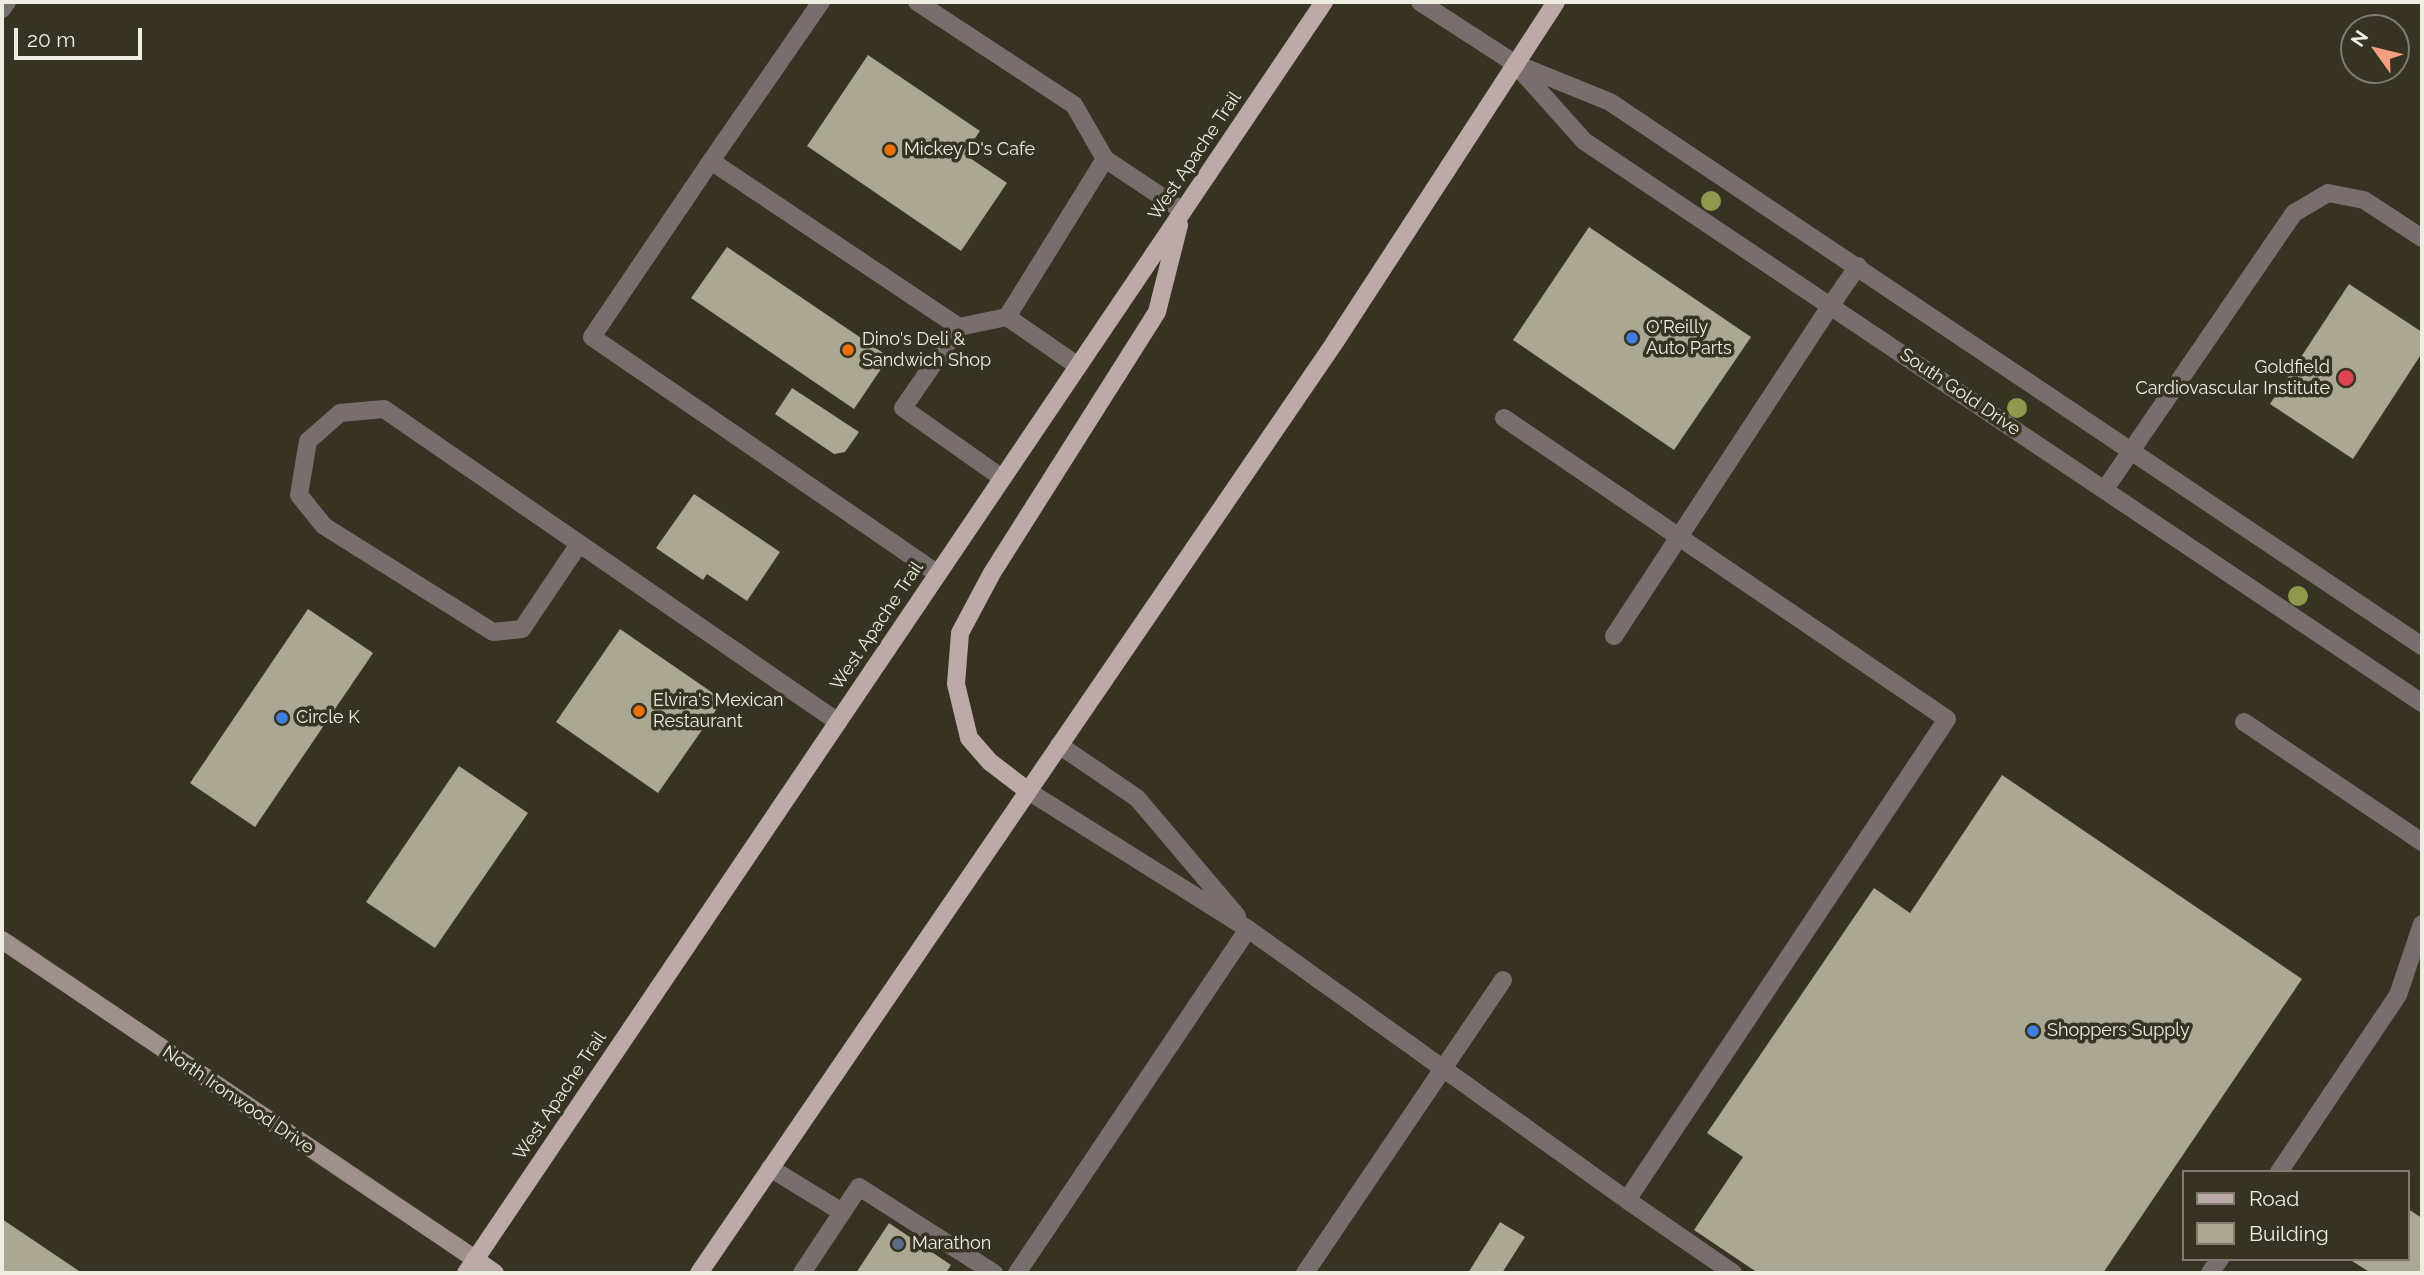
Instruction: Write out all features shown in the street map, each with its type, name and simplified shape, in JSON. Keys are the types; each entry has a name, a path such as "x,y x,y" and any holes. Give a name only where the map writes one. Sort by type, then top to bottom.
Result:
{"main road":[{"name":"West Apache Trail","path":"471,1266 1324,2"},
{"path":"699,1273 1325,357 1556,2"},
{"path":"1028,791 990,762 969,738 956,684 960,633 992,573 1157,312 1183,211"},
{"name":"North Ironwood Drive","path":"2,940 471,1266"},
{"path":"471,1266 495,1273"}],"street":[{"path":"2,9 7,2"},
{"path":"821,2 592,337 938,574"},
{"path":"917,2 1074,105 1105,159 1183,211"},
{"name":"South Gold Drive","path":"1420,2 1514,63 1609,102 1858,266 2422,646"},
{"name":"South Gold Drive","path":"1514,63 1584,141 2421,699"},
{"path":"1007,317 1105,159"},
{"path":"711,162 959,327"},
{"path":"2105,489 2294,213 2328,193 2364,200 2422,238"},
{"path":"1614,636 1858,266"},
{"path":"1002,478 903,408 959,327 1007,317 1078,366"},
{"path":"579,544 522,629 493,632 324,526 299,495 308,441 340,414 384,409 838,722"},
{"path":"1504,418 1947,719 1627,1200"},
{"path":"2244,722 2422,842"},
{"path":"1059,745 1137,798 1248,929"},
{"path":"1028,791 1248,929 1732,1273"},
{"path":"2280,1170 2398,995 2422,924"},
{"path":"1017,1273 1248,929"},
{"path":"1305,1273 1503,979"},
{"path":"770,1168 842,1212"},
{"path":"803,1273 859,1187 994,1273"}],"building":[{"name":"Mickey D's Cafe","path":"868,55 980,131 964,154 1007,183 961,251 807,146"},
{"name":"O'Reilly Auto Parts","path":"1589,227 1751,337 1674,450 1513,340"},
{"path":"727,247 889,357 854,409 691,298"},
{"name":"Goldfield Cardiovascular Institute","path":"2349,284 2422,332 2422,353 2353,459 2270,404"},
{"path":"792,388 859,432 845,452 834,454 775,414"},
{"path":"694,494 780,552 747,601 707,574 703,580 656,548"},
{"name":"Circle K","path":"308,609 373,653 255,827 190,783"},
{"name":"Elvira's Mexican Restaurant","path":"620,629 723,700 658,793 556,722"},
{"path":"459,766 528,813 435,948 366,902"},
{"name":"Shoppers Supply","path":"2002,775 2302,979 2103,1273 1758,1273 1694,1230 1743,1157 1707,1133 1874,888 1910,913"},
{"path":"2410,1210 2422,1218 2422,1273 2371,1273 2352,1261 2410,1261"},
{"path":"2,1219 79,1271 2,1273"},
{"path":"1500,1222 1525,1237 1502,1273 1468,1273"},
{"name":"Marathon","path":"889,1223 951,1265 946,1273 856,1273"}],"place":[{"name":"Mickey D's Cafe","path":"890,150"},
{"name":"O'Reilly Auto Parts","path":"1632,338"},
{"name":"Dino's Deli & Sandwich Shop","path":"848,350"},
{"name":"Goldfield Cardiovascular Institute","path":"2346,378"},
{"name":"Elvira's Mexican Restaurant","path":"639,711"},
{"name":"Circle K","path":"282,718"},
{"name":"Shoppers Supply","path":"2033,1031"},
{"name":"Marathon","path":"898,1244"}]}
